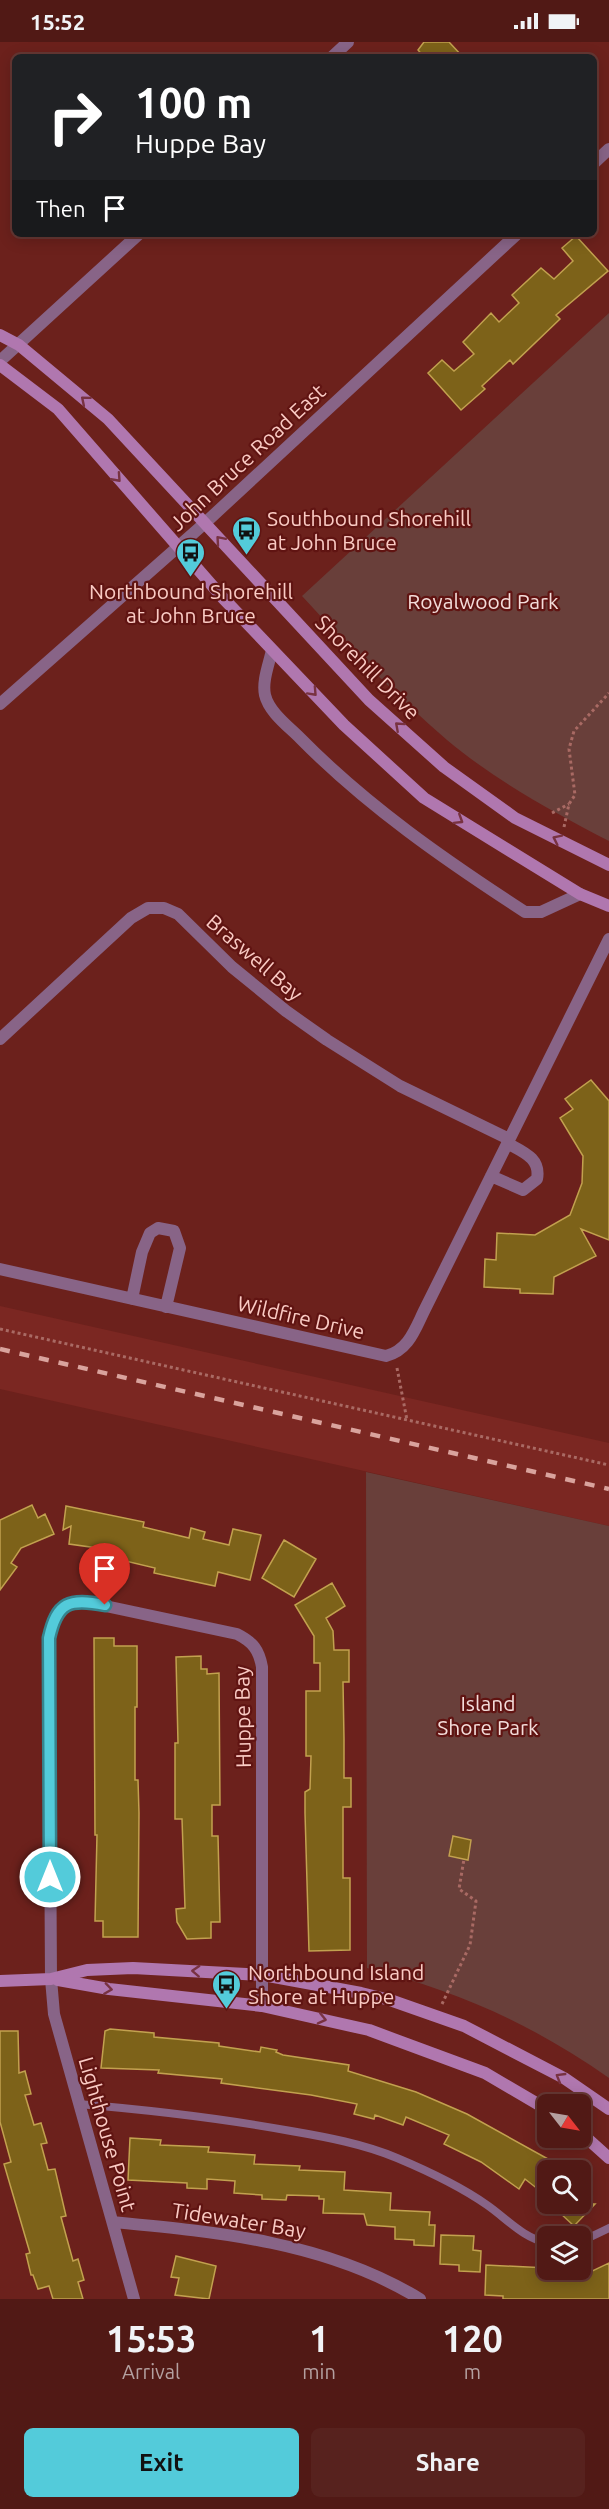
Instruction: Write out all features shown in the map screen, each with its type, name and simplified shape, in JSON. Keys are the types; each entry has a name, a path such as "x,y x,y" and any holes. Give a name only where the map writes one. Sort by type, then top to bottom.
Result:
{"street":[{"path":"335,54 348,42"},
{"path":"597,160 609,149"},
{"path":"136,237 0,363 58,409 272,650 344,725 424,798 580,894 609,906"},
{"name":"John Bruce Road East","path":"0,705 205,523 514,237"},
{"name":"Shorehill Drive","path":"0,335 19,345 108,419 205,523 248,573 369,700 444,767 515,818 609,865"},
{"path":"272,650 266,673 266,695 276,714 365,798 424,845 525,912 541,912 580,894"},
{"name":"Braswell Bay","path":"0,1039 131,918 148,908 164,908 178,914 232,967 286,1011 327,1040 400,1086 508,1141"},
{"path":"394,1354 407,1344 609,939"},
{"path":"491,1176 523,1190 537,1179 538,1171 531,1156 508,1141"},
{"path":"132,1299 142,1252 150,1233 166,1228 174,1231 180,1248 166,1307"},
{"name":"Wildfire Drive","path":"0,1269 386,1356 394,1354"},
{"name":"Huppe Bay","path":"51,1979 49,1638 54,1618 62,1606 82,1601 237,1634 252,1641 260,1653 262,1668 262,2006"},
{"path":"0,1981 51,1979 87,1970 132,1968 262,1974 390,2000 464,2026 564,2078 609,2109"},
{"path":"51,1979 109,1989 262,2006 369,2030 485,2073 537,2104"},
{"name":"Lighthouse Point","path":"51,1979 54,2014 134,2299"},
{"path":"591,2142 609,2158"},
{"name":"Tidewater Bay","path":"113,2222 263,2240 305,2250 390,2280 420,2299"}],"lane":[{"path":"78,2104 169,2111 250,2123 315,2135 395,2157 455,2186 537,2241"},
{"path":"591,2237 609,2228"}],"path":[{"path":"561,842 569,804 575,795 569,749 574,731 588,713 609,693"},
{"path":"552,813 569,804"},
{"path":"0,1329 609,1465"},
{"path":"394,1354 407,1420"},
{"path":"442,2004 470,1945 476,1901 459,1889 464,1859"}],"shaded area":[{"path":"0,1306 609,1443 609,1526 0,1389"}],"green space":[{"name":"Royalwood Park","path":"609,313 609,841 505,782 447,740 372,670 302,596"},
{"name":"Island Shore Park","path":"366,1472 609,1526 609,2078 552,2041 493,2011 432,1987 367,1968"}],"building":[{"path":"424,42 449,42 460,54 421,54 418,50"},
{"path":"577,237 608,271 556,315 560,319 513,364 510,360 482,386 485,389 461,410 428,373 442,360 454,371 474,354 463,342 491,313 499,322 519,303 512,295 541,268 554,279 573,261 562,248"},
{"path":"591,1080 609,1101 609,1240 581,1229 596,1256 554,1277 553,1294 520,1293 520,1289 484,1287 485,1259 496,1260 497,1233 535,1235 570,1215 582,1183 583,1156 560,1118 573,1109 565,1099"},
{"path":"32,1505 38,1518 45,1514 54,1534 21,1548 11,1563 17,1567 0,1590 0,1520"},
{"path":"66,1506 144,1522 143,1527 189,1538 191,1528 205,1532 203,1539 229,1545 233,1529 261,1535 250,1580 218,1572 215,1586 154,1573 155,1568 117,1559 119,1551 69,1544 71,1526 63,1530"},
{"path":"284,1540 316,1559 294,1597 262,1578"},
{"path":"332,1583 345,1606 326,1618 333,1631 334,1650 349,1650 349,1682 343,1682 344,1778 351,1778 351,1807 343,1807 343,1878 350,1878 350,1950 309,1951 305,1792 310,1789 311,1756 306,1756 306,1691 320,1691 320,1663 314,1663 314,1636 295,1605"},
{"path":"94,1638 114,1638 114,1646 137,1646 135,1780 138,1780 139,1813 138,1937 103,1937 103,1921 95,1921 97,1835 95,1835"},
{"path":"201,1656 201,1669 207,1669 207,1674 219,1673 220,1805 212,1805 212,1836 218,1836 220,1922 211,1922 211,1938 187,1939 177,1922 176,1909 185,1908 182,1819 175,1819 175,1743 178,1743 176,1657"},
{"path":"453,1836 471,1840 468,1860 449,1856"},
{"path":"110,2029 154,2033 154,2037 219,2043 219,2046 260,2052 261,2047 277,2050 276,2052 283,2055 349,2065 348,2071 416,2092 467,2114 548,2160 537,2160 537,2188 525,2179 519,2189 481,2162 444,2144 449,2135 406,2117 403,2125 375,2115 374,2119 354,2114 357,2104 311,2095 221,2083 222,2079 158,2073 159,2070 101,2068 105,2031"},
{"path":"0,2031 18,2031 19,2073 25,2071 31,2094 25,2095 34,2125 41,2123 47,2143 41,2144 48,2170 55,2169 66,2216 61,2217 73,2261 78,2259 84,2280 78,2282 83,2299 53,2299 49,2286 38,2289 31,2275 26,2254 30,2253 4,2164 11,2162 0,2122"},
{"path":"130,2138 161,2140 160,2145 209,2147 208,2152 255,2155 254,2164 300,2166 299,2170 345,2172 344,2190 391,2193 390,2210 430,2212 429,2225 435,2225 434,2246 414,2245 414,2240 395,2239 395,2227 367,2225 364,2214 323,2213 324,2199 319,2199 319,2196 287,2195 286,2200 262,2199 262,2195 234,2193 235,2181 207,2179 207,2189 187,2188 187,2183 128,2180"},
{"path":"561,2214 585,2214 574,2226"},
{"path":"441,2235 474,2236 473,2250 481,2251 480,2272 459,2271 459,2265 440,2264"},
{"path":"176,2256 216,2266 209,2299 175,2295 179,2278 171,2277"},
{"path":"609,2263 609,2299 503,2299 503,2296 485,2295 486,2265 537,2267 537,2280 591,2280 591,2272"}],"railway":[{"path":"0,1349 609,1489"}],"place":[{"name":"Southbound Shorehill at John Bruce","path":"246,556"},
{"name":"Northbound Shorehill at John Bruce","path":"191,578"},
{"name":"Northbound Island Shore at Huppe","path":"227,2010"}],"route":[{"path":"50,1877 49,1638 54,1618 62,1606 82,1601 105,1605"}]}
